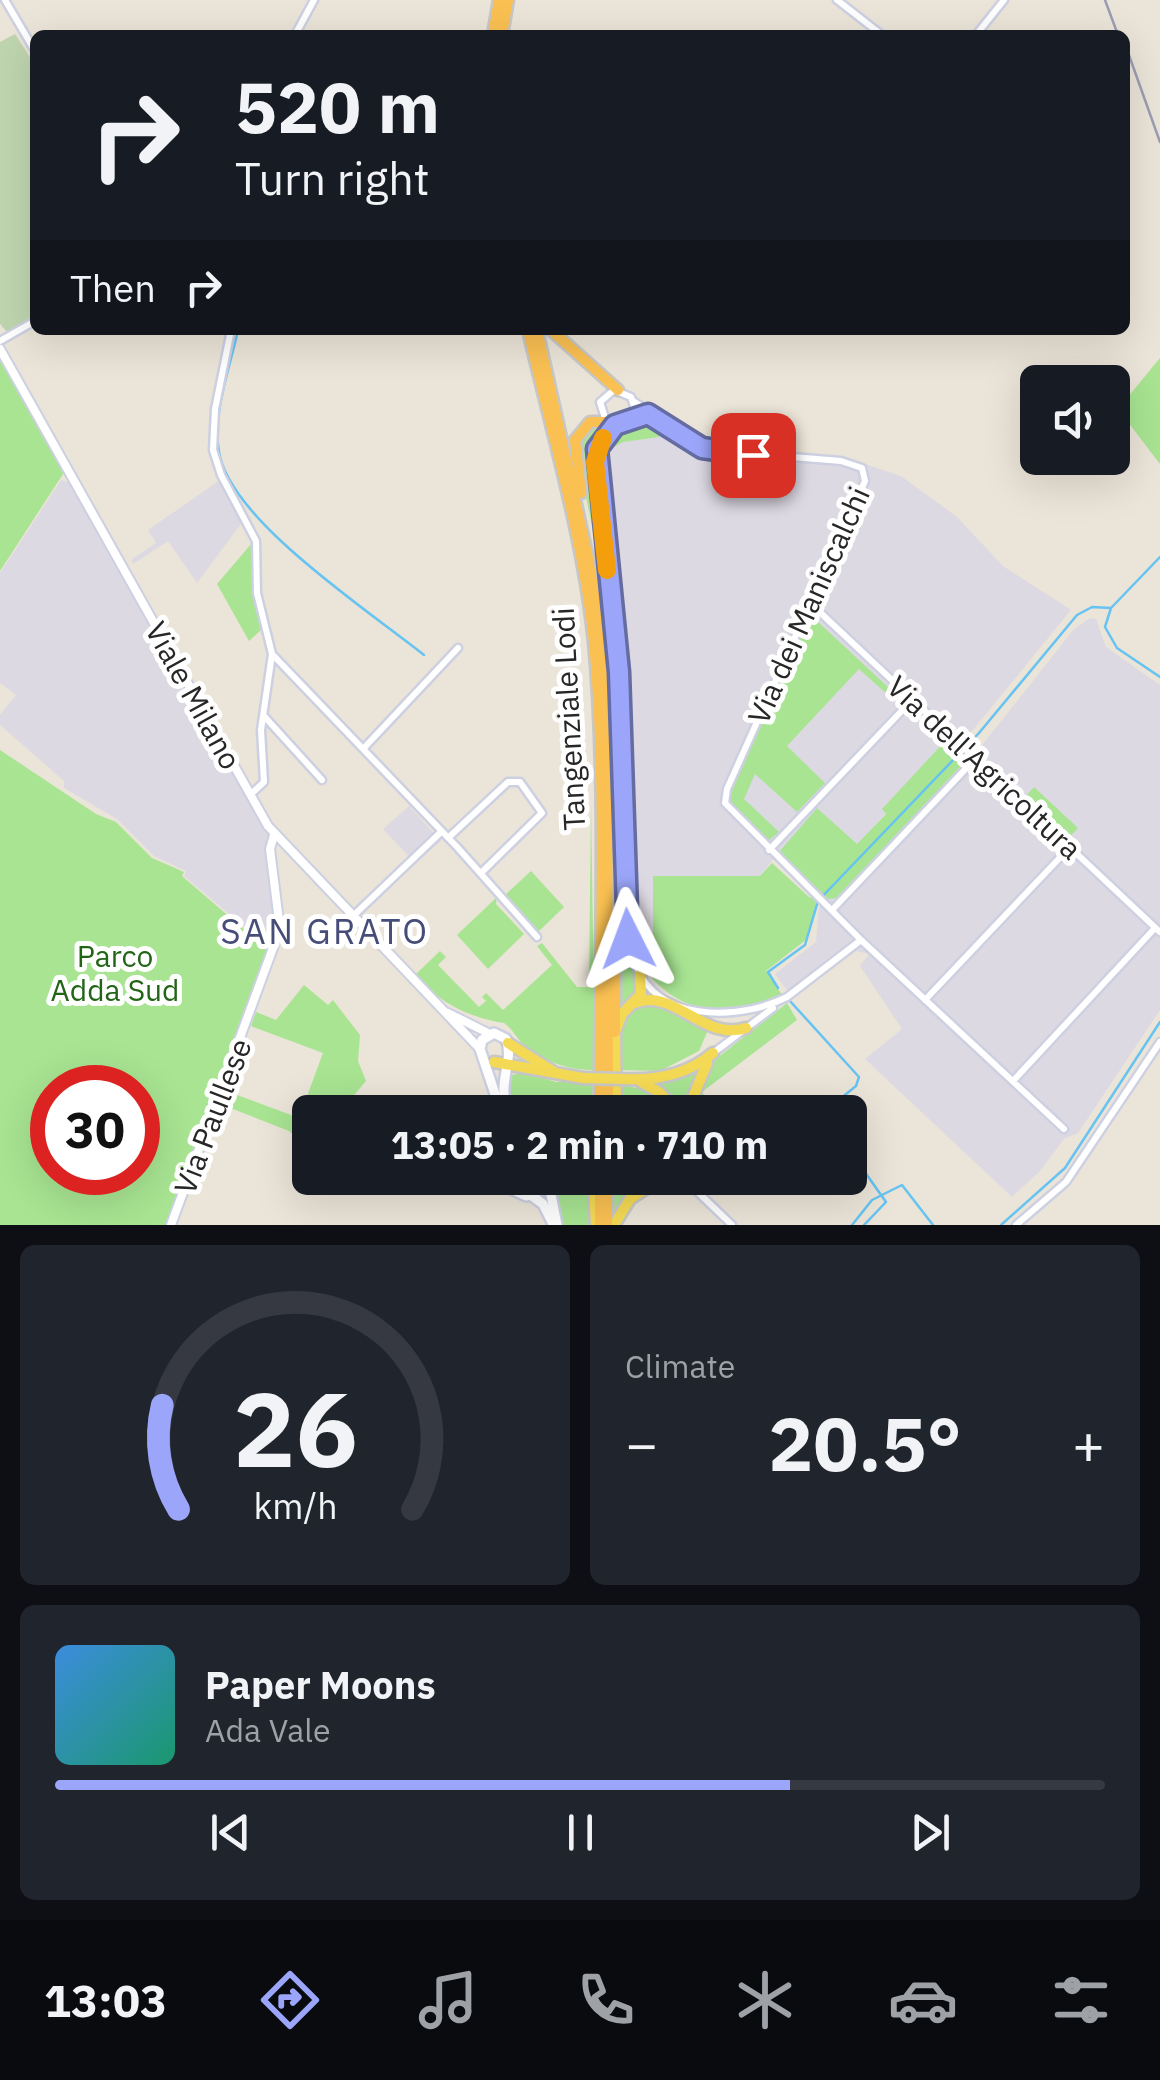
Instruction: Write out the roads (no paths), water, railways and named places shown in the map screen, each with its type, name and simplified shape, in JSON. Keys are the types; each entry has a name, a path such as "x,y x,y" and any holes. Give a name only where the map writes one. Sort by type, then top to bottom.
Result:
{"highway":[{"path":"494,30 500,0"},
{"path":"503,30 508,0"},
{"name":"Tangenziale Lodi","path":"529,335 581,563 594,640 601,1095"},
{"path":"538,335 594,583"},
{"path":"558,335 618,390"},
{"path":"601,1095 608,866 606,696 593,550 573,448 585,426 611,424"},
{"path":"608,866 615,897 615,1032"},
{"path":"604,1195 604,1225"}],"main road":[{"path":"616,1095 615,1032 642,991 640,976"},
{"path":"633,1004 645,1000 664,1002 712,1029 746,1028"},
{"path":"692,1095 719,1042 712,1029"},
{"path":"490,1034 502,1036 502,1095"},
{"path":"490,1034 500,1059 503,1095"},
{"path":"500,1059 578,1078 656,1079 690,1069 715,1052"},
{"path":"500,1059 536,1062 578,1078"},
{"path":"627,1079 663,1095"},
{"path":"527,1195 543,1204 556,1225"},
{"path":"552,1195 556,1225"},
{"path":"596,1195 604,1225 636,1195"}],"street":[{"path":"5,0 30,42"},
{"path":"297,30 314,0"},
{"path":"837,0 876,30"},
{"path":"980,30 1004,0"},
{"path":"0,341 30,323"},
{"path":"230,335 214,420 215,460 255,534 257,593 272,654 263,715 264,782 250,796"},
{"name":"Viale Milano","path":"0,349 274,835 436,1005 500,1059"},
{"path":"611,424 600,402 618,390 648,414 611,424 595,462 619,672 626,932 640,976 670,999 703,1012 753,1010 787,997"},
{"path":"630,420 634,401"},
{"name":"Via dei Maniscalchi","path":"648,414 710,450 841,461 862,468 866,481 726,789 725,802 769,850"},
{"name":"Via dell'Agricoltura","path":"809,602 1158,930"},
{"path":"363,750 458,648"},
{"path":"272,654 537,937"},
{"path":"913,699 769,850 1064,1129"},
{"path":"263,715 322,780"},
{"path":"833,910 976,758"},
{"path":"448,838 511,780 520,782 542,813 480,873"},
{"path":"352,917 440,833"},
{"name":"Via Paullese","path":"171,1225 280,928 273,867 274,835"},
{"path":"926,1000 1070,847"},
{"path":"273,867 289,851"},
{"path":"1013,1081 1158,930"},
{"path":"715,1052 861,940"},
{"path":"436,1005 490,1034"},
{"path":"1016,1225 1066,1182 1160,1042"},
{"path":"703,1195 732,1225"}],"waterway":[{"path":"237,335 217,437 229,478 274,535 424,655"},
{"path":"1160,557 1111,608 1105,627 1117,648 1160,677"},
{"path":"778,988 768,972 805,945 818,901 979,733 1077,615 1092,607 1111,608"},
{"path":"790,1001 859,1077 856,1086 845,1095"},
{"path":"1001,1225 1065,1168 1160,1022"},
{"path":"864,1225 886,1202 867,1175"},
{"path":"852,1225 872,1200 902,1185 933,1225"}],"railway":[{"path":"1105,0 1116,30"},
{"path":"1130,58 1160,142"}],"district":[{"name":"SAN GRATO","path":"325,931"}],"park label":[{"name":"Parco Adda Sud","path":"115,972"}]}
